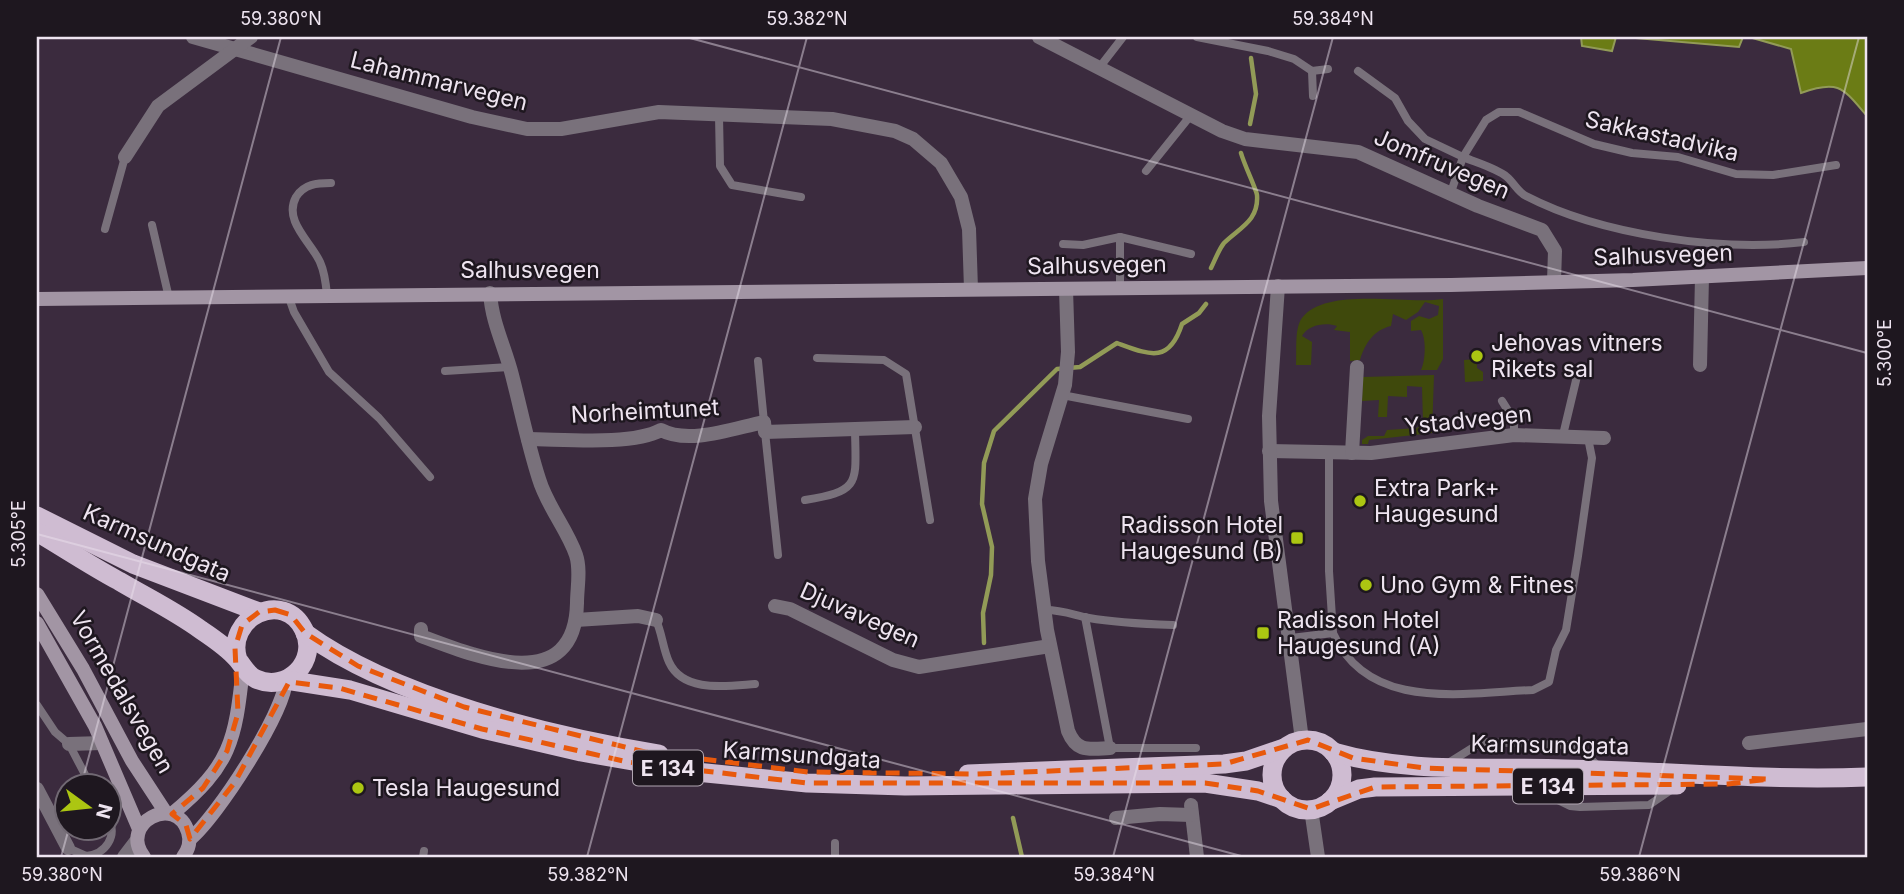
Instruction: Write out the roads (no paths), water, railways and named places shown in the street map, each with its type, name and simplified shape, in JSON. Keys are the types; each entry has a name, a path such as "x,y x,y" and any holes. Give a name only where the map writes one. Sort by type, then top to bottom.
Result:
{"highway":[{"name":"Karmsundgata","path":"37,516 133,564 258,612"},
{"name":"Karmsundgata","path":"37,532 201,629 240,664"},
{"name":"E 134","path":"258,612 283,612 297,620 305,633"},
{"path":"240,664 235,648 238,632 246,620 258,612"},
{"name":"Karmsundgata","path":"305,633 358,666 464,707 562,734 698,761 808,772 977,774 1224,764 1246,761 1293,744"},
{"path":"286,680 300,669 305,660 308,646 305,633"},
{"name":"E 134","path":"240,664 251,676 264,682 286,680"},
{"name":"Karmsundgata","path":"286,680 350,690 482,729 581,752 696,772 807,783 905,786 1205,783 1258,791 1282,799"},
{"name":"E 134","path":"1293,744 1322,743 1333,752"},
{"path":"1282,799 1272,776 1274,764 1293,744"},
{"name":"Karmsundgata","path":"1333,752 1393,765 1440,768 1603,770 1769,779 1867,777"},
{"path":"1330,801 1341,780 1340,765 1333,752"},
{"name":"Karmsundgata","path":"1330,801 1359,789 1376,786 1676,785 1728,784 1769,779"},
{"name":"E 134","path":"1282,799 1292,806 1311,809 1330,801"}],"main road":[{"name":"Salhusvegen","path":"37,299 1278,286 1702,277 1867,268"},
{"name":"Vormedalsvegen","path":"37,594 83,670 132,761 169,814 186,825 189,850"},
{"name":"Vormedalsvegen","path":"37,623 102,743 144,857"},
{"path":"138,835 149,817 169,814 203,788 227,751 236,727 240,664"},
{"path":"189,850 254,751 283,696 286,680"}],"street":[{"name":"Lahammarvegen","path":"193,37 472,117 527,129 561,129 659,112 832,118 882,127 913,139 941,163 963,202 969,229 971,289"},
{"path":"125,156 158,106 251,37"},
{"name":"Jomfruvegen","path":"1039,37 1191,115 1244,139 1358,152 1450,195 1542,230 1555,251 1554,281"},
{"path":"1700,365 1702,277"},
{"path":"1278,286 1269,451 1277,561 1291,638 1293,744"},
{"path":"1066,289 1068,352 1062,395 1041,464 1035,499 1038,561 1050,646 1073,744 1081,749 1110,748"},
{"path":"421,629 421,636 440,643 519,664 546,660 559,651 576,620 576,555 543,493 509,367 492,316 490,293"},
{"path":"1352,453 1357,367"},
{"name":"Norheimtunet","path":"527,439 625,438 653,434 661,430 669,435 686,435 765,427 855,430 915,427"},
{"name":"Ystadvegen","path":"1269,451 1352,453 1514,435 1604,438"},
{"name":"Djuvavegen","path":"775,606 790,608 893,660 919,667 1050,646"},
{"path":"576,620 638,617 656,620"},
{"path":"1749,743 1867,729"},
{"path":"69,744 102,743"},
{"path":"37,789 68,848"},
{"path":"1311,809 1318,857"},
{"path":"1116,818 1191,810 1197,857"},
{"path":"124,857 138,835"}],"lane":[{"path":"1099,68 1123,37"},
{"path":"1197,37 1268,51 1294,60 1312,71 1328,69"},
{"path":"1312,71 1313,96"},
{"path":"1358,71 1395,98 1408,121 1425,139 1505,175 1523,195 1605,226 1637,233 1728,244 1804,242"},
{"name":"Sakkastadvika","path":"1450,195 1463,157 1486,120 1499,112 1519,112 1594,144 1632,153 1678,157 1736,174 1773,175 1836,165"},
{"path":"1146,171 1191,115"},
{"path":"719,116 720,166 732,185 801,197"},
{"path":"105,229 125,156"},
{"path":"327,295 322,265 295,222 292,212 297,196 306,187 331,183"},
{"path":"152,225 169,298"},
{"path":"1120,237 1120,288"},
{"path":"1063,244 1083,245 1120,237 1191,254"},
{"path":"288,295 293,312 329,372 379,418 430,477"},
{"path":"817,358 884,360 895,364 909,379 930,520"},
{"path":"758,361 778,555"},
{"path":"445,371 509,367"},
{"path":"1563,435 1578,372"},
{"path":"1062,395 1188,419"},
{"path":"1502,401 1514,420 1514,435"},
{"path":"804,500 836,495 851,484 856,472 855,430"},
{"path":"1329,454 1329,570 1333,633 1346,658 1367,677 1392,688 1415,692 1533,690 1549,682 1556,650 1566,630 1592,458 1588,438"},
{"path":"1046,610 1072,611 1085,617 1173,625"},
{"path":"1085,617 1110,748 1196,748"},
{"path":"656,620 667,659 675,673 685,680 701,685 755,684"},
{"path":"1291,638 1333,633"},
{"path":"37,705 55,732 69,744 84,772"},
{"path":"1440,768 1482,741 1496,740 1578,747 1603,770"},
{"path":"68,848 81,855 95,856 109,842"},
{"path":"835,843 835,857"}],"waterway":[{"path":"1250,124 1256,94 1251,58"},
{"path":"1211,268 1222,245 1247,223 1257,204 1257,195 1241,153"},
{"path":"984,643 983,613 991,575 992,547 982,504 984,463 994,431 1057,369 1080,367 1117,343 1149,353 1164,351 1171,346 1182,324 1199,313 1206,304"},
{"path":"1013,818 1022,857"}],"place":[{"name":"Jehovas vitners Rikets sal","path":"1477,356"},
{"name":"Extra Park+ Haugesund","path":"1360,501"},
{"name":"Radisson Hotel Haugesund (B)","path":"1297,538"},
{"name":"Uno Gym & Fitnes","path":"1366,585"},
{"name":"Radisson Hotel Haugesund (A)","path":"1263,633"},
{"name":"Tesla Haugesund","path":"358,788"}]}
